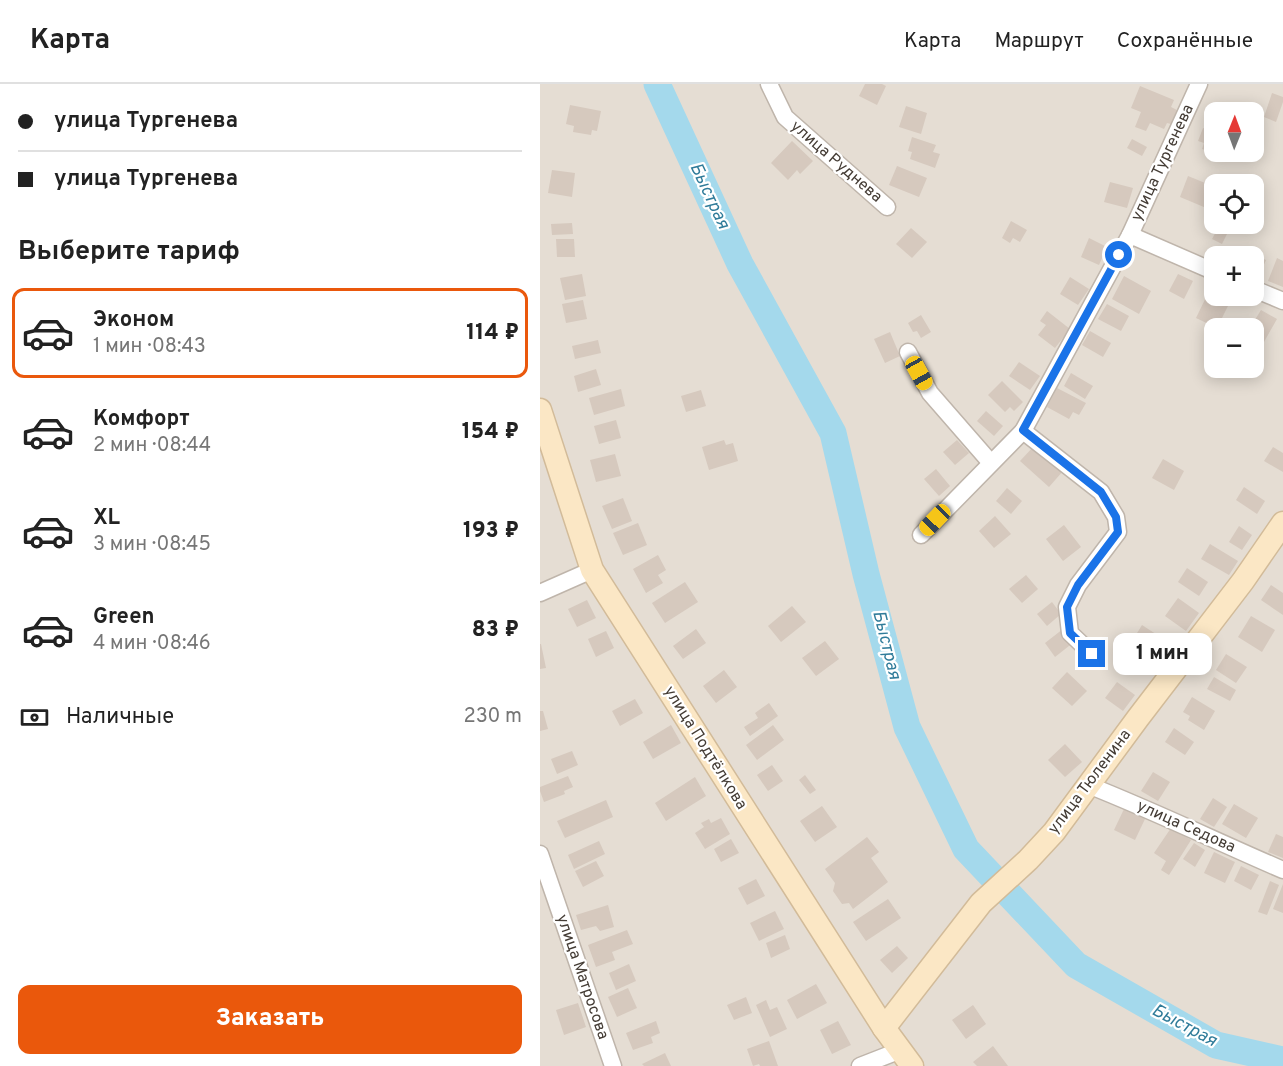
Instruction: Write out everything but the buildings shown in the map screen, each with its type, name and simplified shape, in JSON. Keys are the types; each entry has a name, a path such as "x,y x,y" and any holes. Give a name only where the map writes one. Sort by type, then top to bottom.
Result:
{"main road":[{"name":"улица Подтёлкова","path":"540,410 592,570 884,1028 907,1058"},
{"name":"улица Тюленина","path":"884,1028 981,903 1028,860 1054,832 1243,581 1283,524"}],"street":[{"name":"улица Руднева","path":"769,84 785,117 887,207"},
{"name":"улица Тургенева","path":"921,535 1023,430 1130,235 1199,84"},
{"path":"1130,235 1204,267"},
{"path":"1264,293 1283,302"},
{"path":"908,352 930,393 991,464"},
{"path":"1023,430 1101,492 1116,517 1118,532 1078,585 1067,607 1070,633 1092,654"},
{"path":"540,593 592,570"},
{"name":"улица Седова","path":"1088,785 1137,804 1283,870"},
{"name":"улица Матросова","path":"540,854 613,1066"},
{"path":"860,1066 907,1058"}],"shaded area":[{"path":"540,84 1283,84 1283,1066 540,1066"}],"waterway":[{"name":"Быстрая","path":"657,84 740,264 833,433 866,574 907,727 966,849 1076,965 1216,1045 1283,1060"}],"route":[{"path":"1092,654 1070,633 1067,607 1078,585 1118,532 1116,517 1101,492 1023,430 1119,255"}]}
